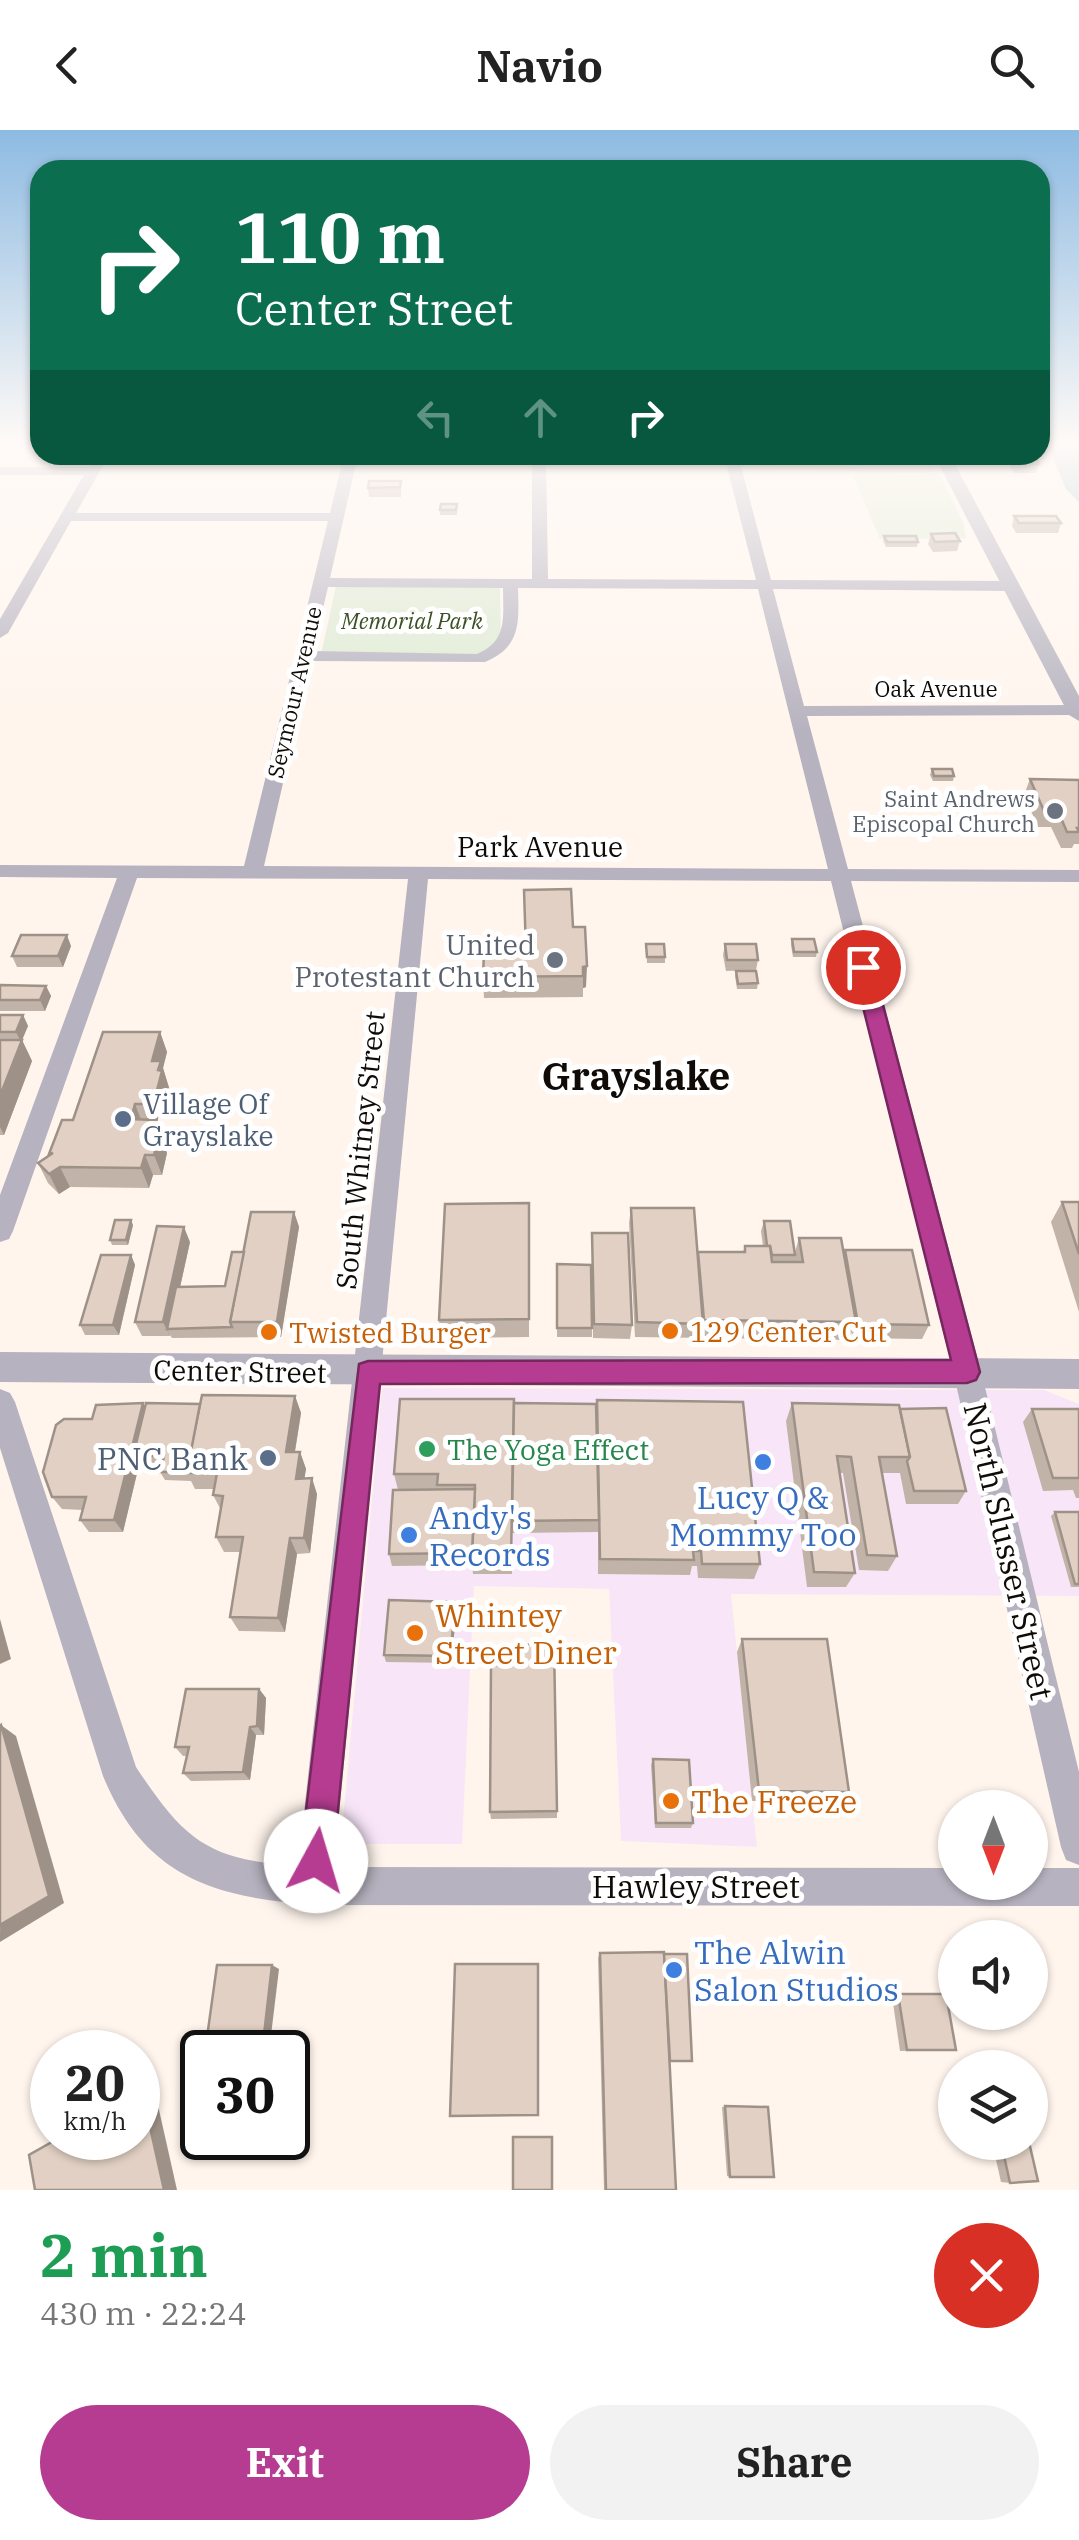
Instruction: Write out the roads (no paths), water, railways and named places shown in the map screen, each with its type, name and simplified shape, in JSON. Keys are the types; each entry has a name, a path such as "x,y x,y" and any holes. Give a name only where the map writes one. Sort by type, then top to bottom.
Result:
{"street":[{"path":"0,633 53,539"},
{"name":"Seymour Avenue","path":"253,872 330,539"},
{"path":"540,539 540,584"},
{"name":"North Slusser Street","path":"752,539 967,1372 1079,1847"},
{"path":"986,539 1078,713"},
{"path":"319,582 1011,586"},
{"path":"302,656 479,659 500,652 509,641 510,583"},
{"name":"Oak Avenue","path":"795,711 1078,713"},
{"name":"Park Avenue","path":"0,871 1079,876"},
{"path":"0,1232 129,872"},
{"name":"South Whitney Street","path":"314,1886 419,873"},
{"name":"Center Street","path":"0,1368 1079,1374"},
{"name":"Hawley Street","path":"0,1402 122,1776 144,1812 170,1840 198,1862 232,1878 314,1886 1079,1887"}],"place":[{"name":"Saint Andrews Episcopal Church","path":"1055,811"},
{"name":"United Protestant Church","path":"555,960"},
{"name":"Village Of Grayslake","path":"123,1119"},
{"name":"129 Center Cut","path":"670,1331"},
{"name":"Twisted Burger","path":"269,1332"},
{"name":"The Yoga Effect","path":"427,1449"},
{"name":"PNC Bank","path":"268,1458"},
{"name":"Lucy Q & Mommy Too","path":"763,1462"},
{"name":"Andy's Records","path":"409,1535"},
{"name":"Whintey Street Diner","path":"415,1633"},
{"name":"The Freeze","path":"671,1801"},
{"name":"The Alwin Salon Studios","path":"674,1970"}],"district":[{"name":"Grayslake","path":"636,1075"}],"park label":[{"name":"Memorial Park","path":"412,620"}]}
